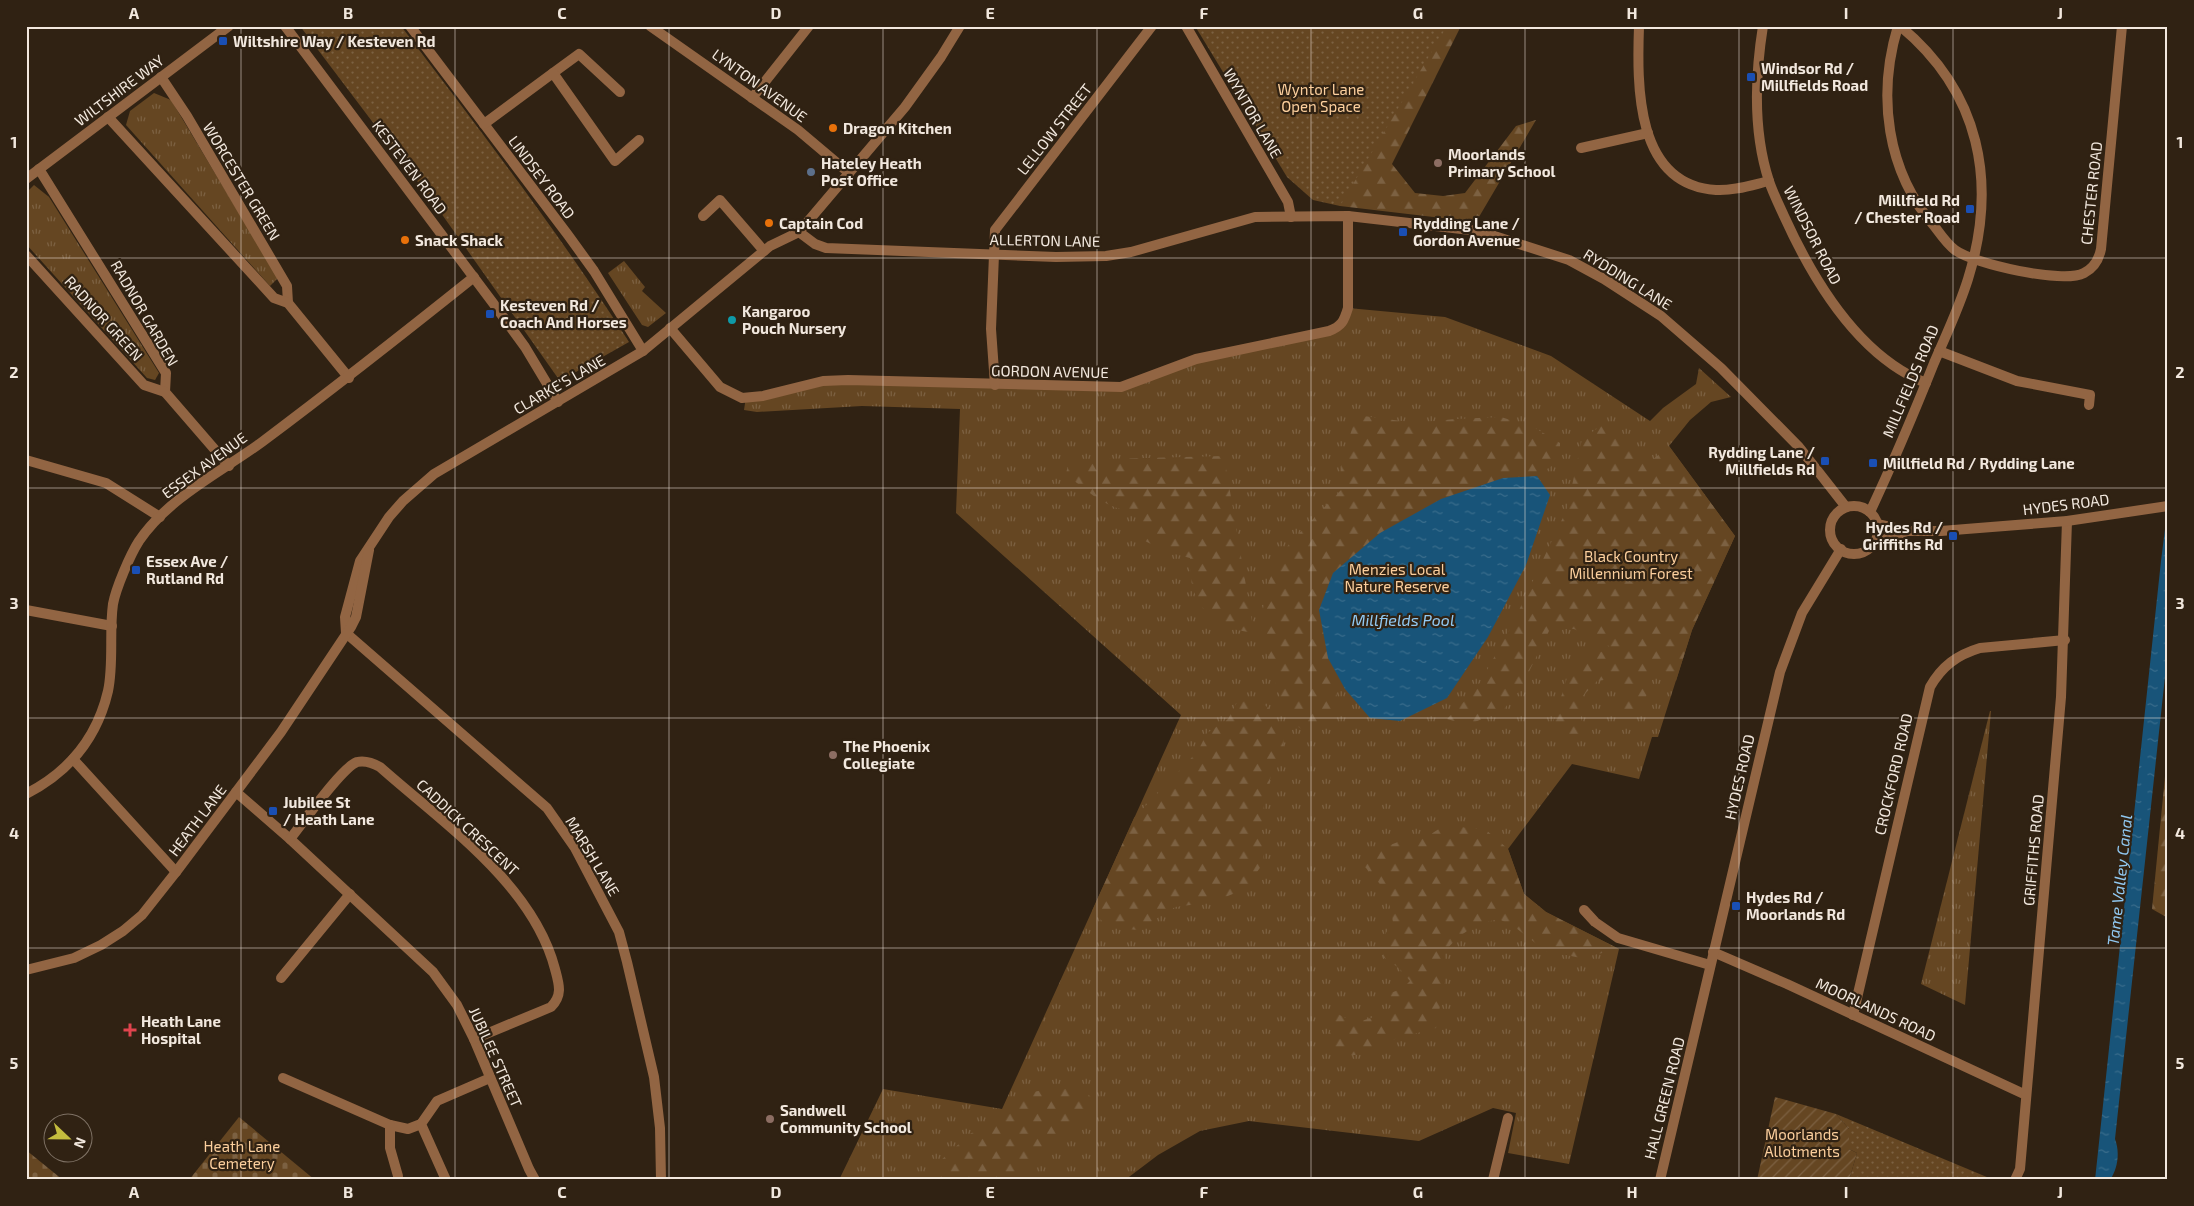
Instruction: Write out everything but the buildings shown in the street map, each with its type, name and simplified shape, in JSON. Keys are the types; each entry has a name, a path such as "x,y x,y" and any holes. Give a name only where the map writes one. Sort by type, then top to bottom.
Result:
{"street":[{"name":"WILTSHIRE WAY","path":"26,179 230,26"},
{"name":"KESTEVEN ROAD","path":"285,26 474,276 525,348 558,402"},
{"name":"LINDSEY ROAD","path":"410,26 594,271 643,351"},
{"name":"LYNTON AVENUE","path":"650,26 798,130 849,173"},
{"path":"752,98 809,26"},
{"path":"799,232 905,107 941,57 960,26"},
{"name":"LELLOW STREET","path":"995,385 991,329 995,230 1152,26"},
{"name":"WYNTOR LANE","path":"1186,26 1288,202 1291,217"},
{"path":"1639,26 1638,72 1648,133 1655,152 1664,164 1675,174 1694,185 1727,190 1769,181"},
{"name":"WINDSOR ROAD","path":"1763,26 1757,98 1760,136 1769,181 1794,239 1831,302 1876,352 1907,375 1926,383"},
{"name":"MILLFIELDS ROAD","path":"1870,512 1959,303 1973,260 1980,223 1982,188 1974,136 1962,102 1944,72 1922,44 1899,26 1891,49 1886,85 1888,122 1896,157 1909,189 1927,219 1952,247 1973,260"},
{"name":"CHESTER ROAD","path":"1973,260 2026,272 2071,277 2084,273 2097,261 2101,249 2122,26"},
{"path":"484,124 578,54 620,92"},
{"path":"553,73 614,162 639,140"},
{"name":"WORCESTER GREEN","path":"161,77 287,286 288,303"},
{"name":"WORCESTER GREEN","path":"108,117 274,298 288,303 348,378"},
{"path":"1581,148 1648,133"},
{"name":"RADNOR GARDEN","path":"40,169 166,373 165,392"},
{"path":"703,216 720,200 767,249"},
{"name":"RYDDING LANE","path":"1291,217 1348,216 1479,231 1570,260 1604,278 1661,316 1721,368 1799,447 1846,507"},
{"name":"GORDON AVENUE","path":"670,328 720,387 742,398 762,396 824,382 1121,387 1196,359 1329,331 1340,327 1345,320 1348,308 1348,216"},
{"name":"ALLERTON LANE","path":"799,232 814,244 826,248 861,252 1056,257 1106,256 1131,252 1255,217 1291,217"},
{"name":"CLARKE'S LANE","path":"346,633 356,617 369,550 388,517 403,501 434,474 643,351 767,249 799,232"},
{"name":"RADNOR GREEN","path":"26,255 144,385 165,392"},
{"name":"ESSEX AVENUE","path":"26,794 40,787 73,759 88,743 108,690 113,603 138,542 160,517 183,496 229,466 348,378 474,276"},
{"path":"1939,351 2017,381 2090,394 2089,405"},
{"path":"165,392 229,466"},
{"path":"26,460 106,483 160,517"},
{"name":"HYDES ROAD","path":"1877,524 1908,531 1941,531 2067,521 2168,506"},
{"path":"1841,549 1832,540 1829,530 1834,517 1846,507 1861,508 1870,512 1877,524 1877,536 1873,544"},
{"name":"GRIFFITHS ROAD","path":"2015,1180 2020,1169 2065,640 2067,521"},
{"name":"HYDES ROAD","path":"1698,1023 1713,952 1780,672 1802,613 1841,549 1857,552 1908,531"},
{"path":"26,610 112,626"},
{"name":"HEATH LANE","path":"26,970 74,958 123,931 142,915 286,724 346,633"},
{"name":"MARSH LANE","path":"346,633 546,808 574,848 618,932 627,962 654,1077 660,1128 661,1180"},
{"name":"CROCKFORD ROAD","path":"1853,1015 1930,687 1944,666 1968,652 1980,648 2065,640"},
{"path":"73,759 176,872"},
{"name":"CADDICK CRESCENT","path":"290,839 343,774 358,762 366,761 380,767 488,862 508,882 533,917 552,960 560,988 558,1001 551,1007 474,1039"},
{"name":"JUBILEE STREET","path":"236,792 290,839 433,972 457,1005 474,1039 529,1169 536,1180"},
{"path":"281,978 350,894"},
{"path":"1584,910 1595,922 1618,938 1710,965"},
{"name":"MOORLANDS ROAD","path":"1713,952 2026,1095"},
{"name":"HALL GREEN ROAD","path":"1660,1180 1698,1023"},
{"path":"283,1078 390,1125 408,1129 421,1124 437,1101 490,1078"},
{"path":"1493,1180 1508,1118"},
{"path":"421,1124 446,1180"},
{"path":"390,1125 390,1148 398,1176"}],"green space":[{"path":"300,26 401,26 547,222 629,342 560,381 436,206"},
{"name":"Wyntor Lane Open Space","path":"1195,26 1447,26 1340,206 1313,200 1287,177"},
{"path":"1422,26 1461,26 1392,164 1415,193 1443,196 1465,193 1516,126 1536,120 1476,222 1340,206 1332,191"},
{"path":"154,93 171,100 278,278 270,286 126,125 130,111"},
{"path":"34,185 49,197 159,373 155,380 147,378 26,244 26,193"},
{"path":"624,261 645,287 642,291 666,313 648,327 642,325 608,273"},
{"name":"Menzies Local Nature Reserve","path":"1348,308 1445,317 1551,356 1650,421 1663,408 1696,384 1699,368 1731,397 1711,402 1690,420 1669,446 1735,536 1692,630 1658,737 1652,737 1639,779 1572,764 1508,849 1524,894 1546,912 1619,949 1569,1164 1508,1153 1516,1113 1493,1108 1419,1141 1249,1121 1200,1131 1158,1155 1125,1180 839,1180 883,1089 1002,1109 1181,715 956,513 960,409 862,406 757,412 744,410 746,397 823,381 1121,387 1196,359 1329,331"},
{"path":"1356,415 1416,423 1501,417 1535,428 1560,443 1560,460 1537,476 1503,478 1328,658 1336,680 1336,701 1329,721 1313,737 1294,724 1280,697 1262,639 1262,613 1271,573 1289,544 1341,490 1341,466"},
{"name":"Black Country Millennium Forest","path":"1601,426 1626,435 1635,454 1651,461 1669,446 1735,536 1692,630 1676,681 1665,671 1656,669 1640,714 1626,715 1619,708 1623,684 1617,678 1597,681 1581,698 1581,718 1586,737 1571,743 1553,723 1571,665 1590,654 1615,649 1574,629 1550,629 1520,690 1503,710 1468,725 1447,719 1477,688 1511,627 1567,509 1582,439"},
{"path":"1224,456 1254,633 1224,626 1207,613 1196,597 1193,588 1190,558 1167,552 1139,538 1142,513 1119,509 1109,505 1092,495 1066,474 1069,460"},
{"path":"1252,698 1269,708 1284,735 1283,759 1271,775 1264,805 1261,833 1264,862 1245,889 1213,902 1175,907 1138,930 1108,927 1092,911 1134,818 1198,751 1207,733 1228,719 1236,704"},
{"path":"1991,711 1965,1005 1921,984"},
{"path":"2168,746 2168,918 2152,909"},
{"path":"1445,825 1486,830 1508,849 1524,894 1546,912 1619,949 1581,958 1546,951 1516,928 1499,919 1478,924 1458,937 1445,951 1445,979 1436,1028 1388,1041 1368,1054 1341,1056 1326,1040 1338,1014 1355,1023 1374,1017 1392,1007 1390,993 1402,989 1410,981 1399,968 1383,957 1384,936 1393,922 1387,897 1376,879 1364,866 1364,855 1411,837 1428,836"},
{"path":"1062,1088 1088,1094 1095,1102 1093,1112 1064,1131 1045,1154 1017,1169 1007,1180 927,1180 939,1162 970,1134 1005,1113 1031,1092"},
{"name":"Moorlands Allotments","path":"1775,1097 1836,1114 1849,1129 1849,1149 1857,1153 1849,1180 1757,1180"},
{"path":"1836,1114 1994,1180 1849,1180 1857,1153 1849,1149 1849,1129"},
{"name":"Heath Lane Cemetery","path":"239,1117 315,1180 189,1180"},
{"path":"26,1150 63,1180 26,1180"}],"water":[{"name":"Millfields Pool","path":"1537,476 1550,495 1526,565 1488,637 1447,698 1400,721 1370,718 1345,689 1328,658 1319,610 1333,573 1380,533 1441,499 1503,478"},
{"path":"2168,527 2168,649 2115,1139 2117,1160 2110,1180 2095,1180 2161,561 2165,529"}],"place":[{"name":"Wiltshire Way / Kesteven Rd","path":"223,41"},
{"name":"Windsor Rd / Millfields Road","path":"1751,77"},
{"name":"Dragon Kitchen","path":"833,128"},
{"name":"Moorlands Primary School","path":"1438,163"},
{"name":"Hateley Heath Post Office","path":"811,172"},
{"name":"Millfield Rd / Chester Road","path":"1970,209"},
{"name":"Captain Cod","path":"769,223"},
{"name":"Rydding Lane / Gordon Avenue","path":"1403,232"},
{"name":"Snack Shack","path":"405,240"},
{"name":"Kesteven Rd / Coach And Horses","path":"490,314"},
{"name":"Kangaroo Pouch Nursery","path":"732,320"},
{"name":"Rydding Lane / Millfields Rd","path":"1825,461"},
{"name":"Millfield Rd / Rydding Lane","path":"1873,463"},
{"name":"Hydes Rd / Griffiths Rd","path":"1953,536"},
{"name":"Essex Ave / Rutland Rd","path":"136,570"},
{"name":"The Phoenix Collegiate","path":"833,755"},
{"name":"Jubilee St / Heath Lane","path":"273,811"},
{"name":"Hydes Rd / Moorlands Rd","path":"1736,906"},
{"name":"Heath Lane Hospital","path":"130,1030"},
{"name":"Sandwell Community School","path":"770,1119"}],"water label":[{"name":"Tame Valley Canal","path":"2119,880"}]}
